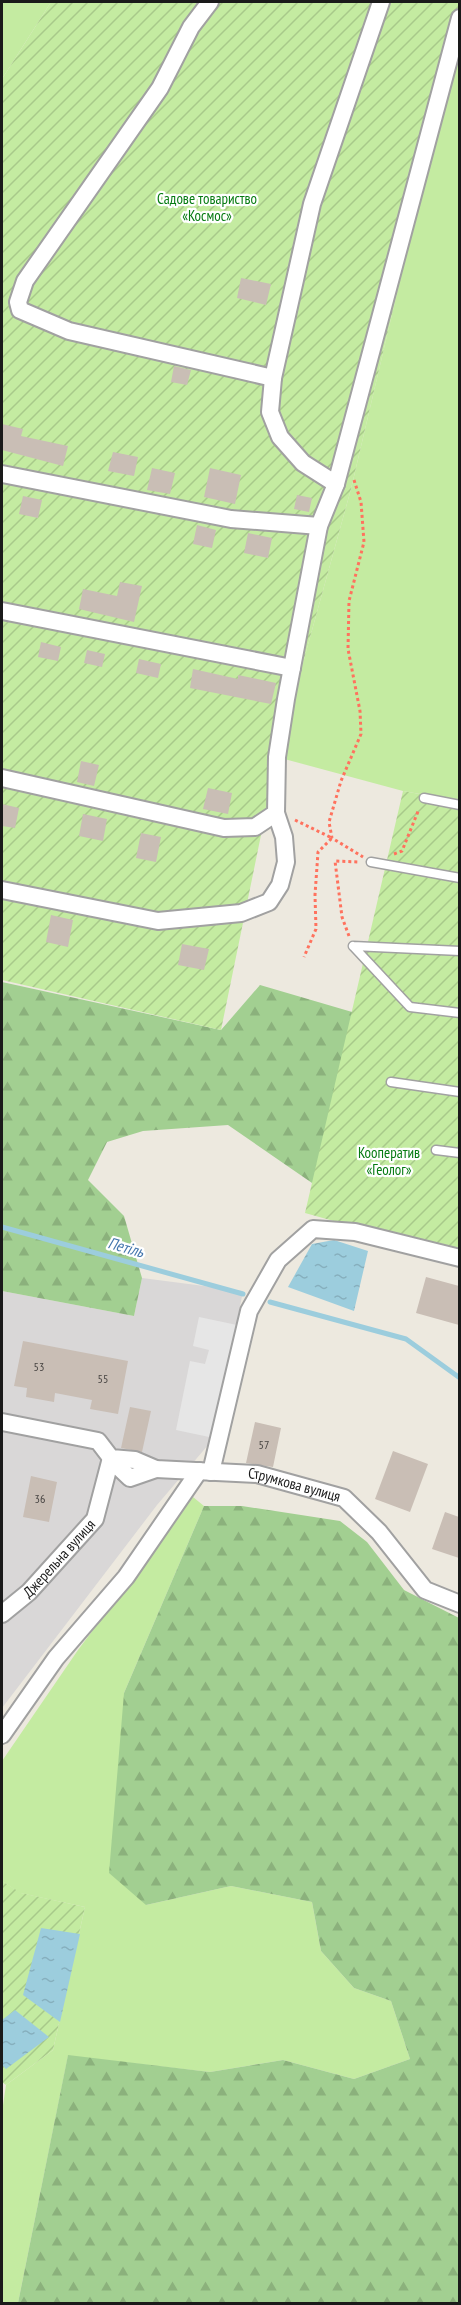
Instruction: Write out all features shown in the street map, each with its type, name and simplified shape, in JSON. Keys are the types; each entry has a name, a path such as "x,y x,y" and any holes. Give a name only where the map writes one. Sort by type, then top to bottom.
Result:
{"street":[{"path":"210,2 191,27 160,88 25,281 18,302 20,310 32,317 69,331 273,378"},
{"path":"336,484 303,463 280,437 270,412 273,378 312,204 381,2"},
{"path":"2,890 158,921 241,913 269,902 280,885 286,862 284,837 276,813 277,757 318,526 336,484 345,453 459,18"},
{"path":"2,474 231,519 318,526"},
{"path":"2,611 292,668"},
{"path":"2,778 224,828 255,827 276,813"},
{"path":"2,1736 56,1658 126,1576 205,1472 249,1311 278,1260 313,1229 355,1232 459,1257"},
{"path":"2,1422 98,1441 111,1459"},
{"name":"Струмкова вулиця","path":"111,1459 135,1460 156,1469 257,1474 344,1498 379,1532 425,1590 459,1604"},
{"name":"Джерельна вулиця","path":"2,1614 29,1592 95,1519 111,1459"}],"lane":[{"path":"424,798 459,805"},
{"path":"371,862 459,878"},
{"path":"459,951 353,946 410,1007 459,1013"},
{"path":"392,1082 459,1092"},
{"path":"436,1150 459,1153"}],"path":[{"path":"332,838 329,822 341,781 361,734 360,711 348,639 349,601 364,542 361,502 345,453"},
{"path":"276,813 332,838 371,862"},
{"path":"303,957 316,929 315,895 318,852 332,838"}],"shaded area":[{"path":"142,1278 243,1291 214,1438 157,1505 2,1708 2,1291 134,1316"},
{"path":"199,1317 237,1325 214,1438 176,1430 190,1361 205,1364 209,1350 193,1346"}],"green space":[{"path":"2,2 51,2 2,79"},
{"name":"Садове товариство «Космос»","path":"51,2 459,2 459,29 351,489 277,757 221,1030 2,980 2,79"},
{"path":"459,29 459,801 403,791 277,757 351,489"},
{"name":"Кооператив «Геолог»","path":"403,791 459,801 459,1256 305,1213"},
{"path":"2,982 221,1030 260,985 434,1036 460,1166 328,1194 228,1125 143,1131 107,1142 88,1180 124,1216 142,1278 134,1316 2,1291"},
{"path":"193,1497 204,1506 124,1693 146,1905 231,1886 312,1902 321,1951 354,1988 391,2001 410,2059 354,2079 283,2060 210,2072 68,2056 18,2303 2,2304 2,2112 6,2085 53,2050 85,1907 20,1893 2,1881 2,1761 78,1650"},
{"path":"204,1506 242,1506 340,1521 367,1542 404,1590 459,1618 459,2303 18,2303 68,2055 210,2072 283,2060 354,2079 410,2059 391,2001 354,1988 321,1951 312,1902 231,1886 146,1905 109,1873 124,1693"},
{"path":"2,1881 21,1893 85,1907 53,2050 6,2085 2,2082"}],"water":[{"path":"334,1240 368,1251 354,1311 288,1287 312,1244"},
{"path":"41,1928 80,1934 60,2022 23,1995"},
{"path":"15,2010 49,2037 6,2069 2,2065 2,2020"}],"building":[{"path":"241,278 271,284 266,305 237,298"},
{"path":"174,366 191,370 187,385 171,382"},
{"path":"2,424 23,429 21,436 68,446 63,466 2,450"},
{"path":"113,452 138,457 134,476 108,471"},
{"path":"152,468 175,473 170,494 147,490"},
{"path":"210,468 241,475 235,504 204,497"},
{"path":"297,495 312,498 309,512 294,509"},
{"path":"23,496 42,500 38,518 19,514"},
{"path":"197,525 216,530 212,548 193,544"},
{"path":"248,533 272,538 268,558 244,553"},
{"path":"120,582 142,586 134,622 79,609 83,589 117,596"},
{"path":"41,642 61,647 58,661 38,657"},
{"path":"87,650 105,654 102,667 84,663"},
{"path":"139,659 161,664 158,678 136,673"},
{"path":"193,669 238,679 238,675 276,683 271,704 190,688"},
{"path":"81,761 99,765 94,786 77,782"},
{"path":"208,788 232,793 228,814 203,809"},
{"path":"2,804 19,808 15,828 2,826"},
{"path":"83,814 107,819 103,841 79,836"},
{"path":"141,833 161,837 156,862 136,858"},
{"path":"51,915 73,920 68,947 46,942"},
{"path":"182,944 209,949 204,970 178,965"},
{"path":"426,1277 459,1286 459,1325 416,1313"},
{"path":"23,1341 128,1361 118,1414 90,1409 92,1400 55,1393 54,1402 26,1397 27,1388 14,1386"},
{"path":"130,1407 151,1411 142,1452 121,1448"},
{"path":"255,1422 281,1428 273,1467 246,1463"},
{"path":"393,1451 428,1464 410,1512 375,1499"},
{"path":"31,1476 57,1482 49,1522 23,1517"},
{"path":"445,1512 459,1517 459,1558 432,1549"}],"waterway":[{"name":"Петіль","path":"2,1227 243,1294"},
{"name":"Петіль","path":"270,1302 406,1339 460,1378"}]}
